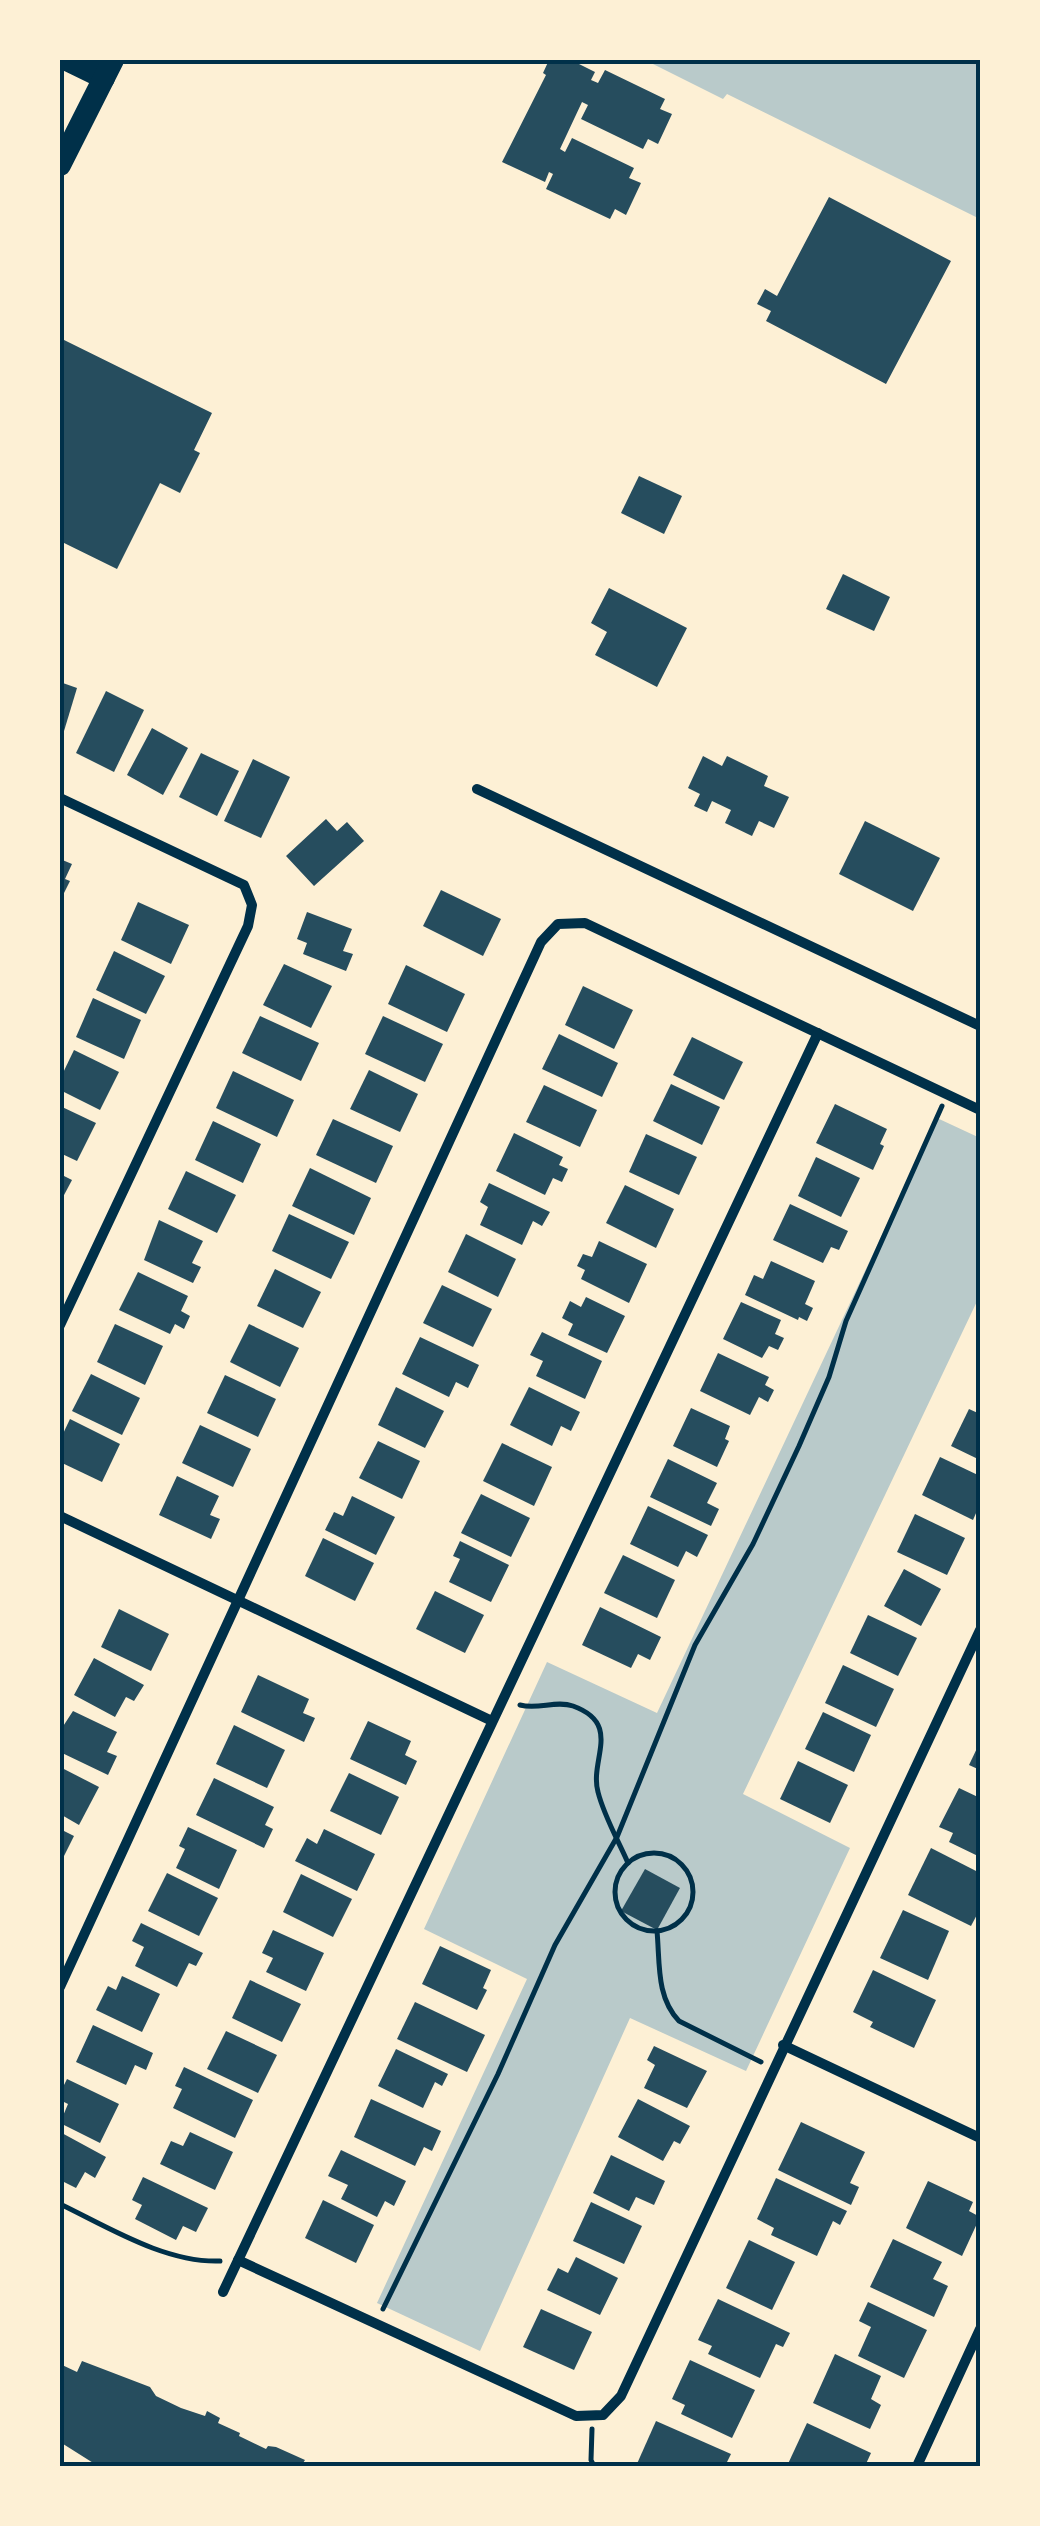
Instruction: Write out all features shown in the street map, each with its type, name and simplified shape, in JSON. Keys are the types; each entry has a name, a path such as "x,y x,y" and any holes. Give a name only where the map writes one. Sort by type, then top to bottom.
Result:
{"main road":[{"path":"60,165 109,69 67,60"}],"street":[{"path":"478,789 980,1026"},
{"path":"60,798 244,885 252,906 248,926 60,1325"},
{"path":"60,1987 541,942 558,924 585,923 980,1110"},
{"path":"223,2292 818,1033"},
{"path":"60,1516 492,1721"},
{"path":"238,2260 576,2416 597,2416 621,2396 980,1630"},
{"path":"783,2045 980,2138"},
{"path":"918,2466 980,2330"}],"path":[{"path":"376,2324 498,2074 555,1946 617,1837 695,1646 753,1544 799,1446 829,1377 846,1321 947,1094"},
{"path":"503,1699 524,1707 566,1703 590,1716 603,1736 596,1784 628,1863"},
{"path":"650,1853 662,1854 674,1858 690,1877 692,1901 687,1912 670,1928 657,1932 634,1926 618,1908 616,1884 628,1863 650,1853"},
{"path":"657,1932 662,1996 669,2010 679,2021 772,2068"},
{"path":"60,2204 148,2245 200,2262 238,2260"},
{"path":"594,2466 597,2416"}],"shaded area":[{"path":"645,60 980,60 980,219 727,94 723,99"},
{"path":"937,1118 980,1138 980,1295 743,1794 850,1848 746,2071 630,2018 480,2351 377,2303 527,1979 424,1929 547,1662 657,1713"}],"building":[{"path":"549,60 571,60 595,72 591,80 598,83 605,70 665,99 660,109 672,114 658,144 648,139 643,149 581,119 588,105 582,102 560,149 565,152 572,138 634,168 629,178 641,183 626,215 615,209 610,219 546,189 553,174 549,172 545,182 502,162 546,75 543,73"},
{"path":"829,197 951,261 886,384 766,321 771,311 757,304 765,289 777,296"},
{"path":"60,338 212,413 194,450 200,453 180,493 160,483 117,569 60,541"},
{"path":"639,476 682,496 664,534 621,513"},
{"path":"843,574 890,597 874,631 826,609"},
{"path":"609,588 687,628 657,687 595,655 607,632 591,623"},
{"path":"60,682 77,688 61,741 60,741"},
{"path":"106,691 144,710 114,772 76,753"},
{"path":"152,728 188,748 163,795 127,775"},
{"path":"201,753 239,771 217,816 179,797"},
{"path":"703,756 722,766 727,756 768,776 764,786 789,797 774,828 759,821 752,836 725,823 731,810 712,801 707,812 694,806 700,794 688,788"},
{"path":"253,759 290,777 261,838 224,821"},
{"path":"326,819 337,831 347,822 364,841 314,886 286,856"},
{"path":"865,821 940,858 913,911 839,874"},
{"path":"60,859 72,864 65,879 70,881 60,901"},
{"path":"441,890 501,919 483,956 423,926"},
{"path":"138,902 189,925 171,964 121,940"},
{"path":"307,912 352,929 343,951 353,954 346,971 303,954 307,943 297,939"},
{"path":"114,951 165,976 146,1014 96,990"},
{"path":"284,964 332,986 311,1028 263,1005"},
{"path":"406,965 465,994 447,1032 388,1004"},
{"path":"583,986 633,1010 614,1049 565,1025"},
{"path":"93,998 141,1020 124,1059 76,1037"},
{"path":"260,1016 319,1043 301,1081 242,1053"},
{"path":"383,1016 443,1044 425,1082 365,1054"},
{"path":"559,1034 618,1063 602,1097 542,1069"},
{"path":"692,1037 743,1062 724,1100 673,1075"},
{"path":"74,1050 119,1072 100,1110 60,1090 60,1079"},
{"path":"369,1070 418,1094 400,1132 350,1109"},
{"path":"233,1071 294,1100 277,1137 216,1108"},
{"path":"671,1084 720,1107 702,1145 653,1121"},
{"path":"544,1085 597,1110 580,1147 526,1122"},
{"path":"835,1104 887,1129 873,1170 816,1143"},
{"path":"60,1106 96,1123 77,1161 60,1153"},
{"path":"333,1119 393,1146 376,1183 316,1155"},
{"path":"213,1121 261,1144 243,1183 195,1160"},
{"path":"514,1133 563,1157 559,1165 568,1169 562,1182 553,1178 545,1195 496,1171"},
{"path":"646,1134 697,1157 679,1195 629,1172"},
{"path":"816,1157 860,1178 841,1217 798,1196"},
{"path":"310,1168 371,1198 354,1235 292,1206"},
{"path":"186,1171 236,1195 217,1233 168,1209"},
{"path":"60,1174 72,1180 63,1197 60,1196"},
{"path":"489,1183 550,1212 542,1226 533,1221 522,1245 480,1225 488,1207 480,1202"},
{"path":"625,1185 674,1209 656,1248 606,1223"},
{"path":"790,1204 848,1231 839,1250 831,1247 823,1263 773,1240"},
{"path":"289,1214 349,1242 331,1279 272,1251"},
{"path":"159,1220 203,1241 192,1263 201,1267 193,1283 144,1260"},
{"path":"466,1234 516,1259 498,1297 448,1272"},
{"path":"599,1241 647,1264 629,1303 581,1279 585,1270 577,1266 583,1254 592,1257"},
{"path":"771,1261 815,1281 805,1304 813,1308 807,1321 745,1295 754,1275 763,1279"},
{"path":"275,1269 321,1292 303,1328 257,1306"},
{"path":"138,1272 188,1296 181,1311 190,1316 184,1329 175,1324 170,1334 119,1310"},
{"path":"442,1285 492,1309 473,1347 423,1323"},
{"path":"586,1297 625,1316 607,1353 568,1335 573,1324 562,1318 570,1301 581,1307"},
{"path":"741,1302 781,1320 775,1334 784,1338 778,1350 769,1346 762,1358 723,1339"},
{"path":"115,1324 163,1346 145,1385 97,1362"},
{"path":"249,1324 299,1348 280,1387 230,1362"},
{"path":"542,1332 602,1361 585,1399 536,1376 543,1361 530,1355"},
{"path":"420,1337 479,1365 468,1388 456,1382 449,1397 402,1374"},
{"path":"718,1353 769,1377 765,1385 774,1390 768,1402 759,1397 750,1415 700,1391"},
{"path":"91,1374 140,1398 122,1435 72,1411"},
{"path":"225,1375 276,1399 258,1437 207,1413"},
{"path":"396,1387 444,1411 425,1448 378,1425"},
{"path":"529,1387 580,1412 571,1431 561,1426 552,1446 510,1425"},
{"path":"691,1408 730,1426 725,1439 729,1441 717,1467 673,1446"},
{"path":"969,1409 980,1414 980,1460 951,1446"},
{"path":"70,1419 120,1444 102,1482 60,1462 60,1440"},
{"path":"200,1425 251,1449 233,1487 182,1463"},
{"path":"378,1441 420,1461 402,1499 359,1478"},
{"path":"502,1443 552,1467 534,1506 483,1481"},
{"path":"940,1457 980,1476 980,1504 973,1520 922,1495"},
{"path":"668,1459 717,1483 707,1503 719,1509 711,1526 650,1497"},
{"path":"177,1476 219,1496 210,1515 220,1519 211,1539 159,1515"},
{"path":"481,1494 530,1518 511,1557 461,1533"},
{"path":"352,1496 395,1517 376,1555 325,1530 334,1512 343,1516"},
{"path":"648,1506 708,1535 697,1557 686,1551 678,1567 630,1544"},
{"path":"915,1514 965,1538 947,1575 897,1552"},
{"path":"323,1538 374,1563 355,1601 305,1576"},
{"path":"460,1541 509,1565 491,1602 449,1582 460,1559 453,1556"},
{"path":"623,1555 675,1580 657,1618 604,1593"},
{"path":"904,1569 941,1589 921,1626 884,1606"},
{"path":"435,1591 484,1615 465,1653 416,1629"},
{"path":"600,1607 661,1637 650,1660 638,1654 631,1668 582,1645"},
{"path":"119,1609 169,1634 151,1671 101,1647"},
{"path":"868,1615 917,1638 898,1676 850,1653"},
{"path":"94,1658 144,1685 134,1701 126,1697 115,1717 74,1695"},
{"path":"843,1665 894,1689 876,1727 825,1703"},
{"path":"258,1675 309,1699 303,1713 315,1718 304,1742 241,1712"},
{"path":"73,1711 117,1732 107,1752 117,1756 108,1775 60,1752 60,1731"},
{"path":"823,1712 871,1735 854,1772 805,1749"},
{"path":"368,1721 411,1741 405,1755 417,1761 406,1785 350,1759"},
{"path":"234,1725 285,1750 267,1788 216,1764"},
{"path":"980,1742 980,1770 969,1765"},
{"path":"798,1761 848,1785 830,1823 780,1799"},
{"path":"60,1767 99,1787 79,1825 60,1814"},
{"path":"349,1773 399,1797 381,1835 330,1811"},
{"path":"214,1778 274,1807 265,1825 273,1829 264,1848 196,1815"},
{"path":"959,1788 980,1798 980,1857 949,1842 953,1833 939,1827"},
{"path":"188,1827 237,1850 219,1889 176,1868 185,1849 179,1846"},
{"path":"60,1829 74,1836 60,1864"},
{"path":"324,1829 375,1854 357,1891 295,1861 307,1838 317,1844"},
{"path":"931,1848 980,1873 980,1909 971,1926 908,1895"},
{"path":"645,1869 680,1888 657,1930 621,1911"},
{"path":"167,1873 218,1898 199,1936 148,1911"},
{"path":"301,1874 352,1899 333,1937 283,1912"},
{"path":"903,1910 949,1931 928,1980 880,1958"},
{"path":"141,1923 203,1953 196,1966 189,1963 177,1987 135,1966 144,1947 132,1941"},
{"path":"273,1930 324,1953 306,1991 266,1972 273,1958 262,1953"},
{"path":"440,1946 491,1970 477,2010 422,1984"},
{"path":"873,1970 936,2000 914,2048 870,2027 873,2022 853,2012"},
{"path":"122,1976 160,1994 142,2032 96,2010 108,1986 116,1990"},
{"path":"250,1980 301,2004 282,2042 232,2018"},
{"path":"415,2002 485,2035 467,2072 397,2039"},
{"path":"93,2025 153,2053 146,2070 135,2065 126,2085 76,2062"},
{"path":"226,2031 277,2055 258,2093 207,2069"},
{"path":"654,2046 707,2071 687,2108 644,2088 655,2065 647,2060"},
{"path":"396,2049 448,2074 442,2086 435,2082 423,2108 378,2086"},
{"path":"184,2067 253,2100 235,2138 173,2108 182,2089 175,2086"},
{"path":"67,2079 119,2104 100,2143 60,2123 68,2104 60,2100"},
{"path":"371,2099 441,2131 432,2151 424,2147 415,2166 354,2137"},
{"path":"638,2099 690,2126 680,2144 674,2141 663,2161 618,2137"},
{"path":"801,2122 865,2152 850,2183 859,2187 851,2205 778,2170"},
{"path":"60,2132 106,2157 95,2178 85,2172 76,2188 60,2180"},
{"path":"190,2132 233,2152 215,2190 160,2164 171,2141 183,2146"},
{"path":"341,2150 406,2181 394,2206 385,2201 377,2217 341,2199 348,2185 328,2176"},
{"path":"611,2155 665,2181 654,2205 636,2197 629,2211 593,2193"},
{"path":"143,2177 208,2208 196,2232 183,2226 176,2240 135,2219 142,2205 132,2200"},
{"path":"776,2178 847,2211 840,2225 833,2221 817,2256 771,2235 774,2228 757,2219"},
{"path":"928,2181 973,2202 969,2211 980,2217 962,2256 906,2228"},
{"path":"323,2200 374,2225 356,2263 305,2238"},
{"path":"591,2202 642,2226 624,2264 573,2241"},
{"path":"893,2239 942,2262 933,2279 948,2286 934,2317 870,2287"},
{"path":"749,2240 795,2262 772,2310 726,2288"},
{"path":"576,2257 618,2278 600,2315 547,2290 558,2268 568,2273"},
{"path":"718,2299 790,2333 783,2347 776,2344 760,2378 708,2354 712,2346 698,2340"},
{"path":"868,2302 927,2330 904,2378 858,2356 871,2327 859,2321"},
{"path":"541,2309 592,2332 574,2370 523,2347"},
{"path":"835,2354 881,2376 871,2399 881,2405 870,2429 813,2403"},
{"path":"690,2360 755,2390 732,2438 681,2414 685,2405 672,2399"},
{"path":"82,2361 150,2387 156,2396 181,2408 205,2416 207,2411 239,2436 266,2449 276,2447 310,2466 98,2466 60,2442 60,2364 77,2372"},
{"path":"656,2421 731,2454 725,2466 636,2466"},
{"path":"807,2423 871,2453 865,2466 787,2466"}]}
